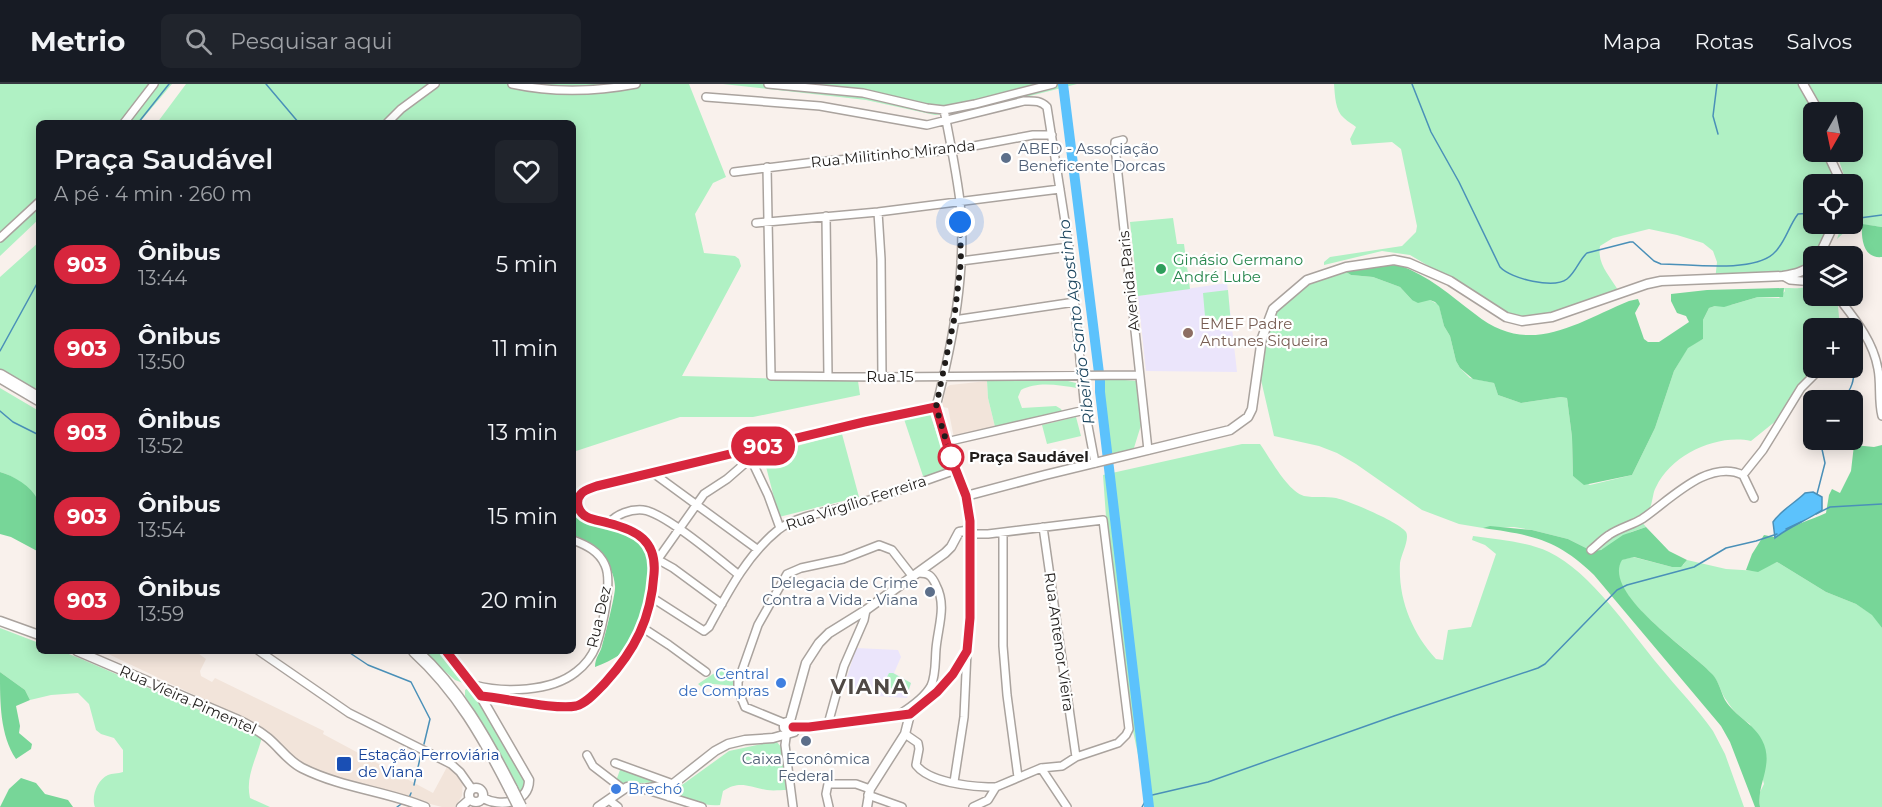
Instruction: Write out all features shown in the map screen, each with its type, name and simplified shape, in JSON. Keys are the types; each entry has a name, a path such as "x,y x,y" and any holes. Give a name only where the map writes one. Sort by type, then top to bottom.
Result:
{"highway":[{"path":"0,376 36,397"},
{"path":"418,654 443,678 464,706 485,739 520,807"}],"street":[{"path":"126,120 154,84"},
{"path":"390,120 400,109 435,84"},
{"path":"512,84 550,90 591,91 636,84"},
{"path":"768,84 863,93 944,110 1053,84"},
{"path":"1803,84 1813,102"},
{"path":"706,97 820,106 919,125 1024,101 1043,103 1047,107 1069,247 1085,410 1098,463"},
{"path":"944,110 960,202 961,261 954,320 936,407 966,496 971,531 970,618 964,717 954,782"},
{"name":"Rua Militinho Miranda","path":"734,172 952,150 1033,135 1052,135"},
{"name":"Avenida Paris","path":"1123,140 1115,142 1115,147 1148,450"},
{"path":"767,167 767,222"},
{"path":"756,223 878,212 1060,189"},
{"path":"0,238 36,205"},
{"path":"878,212 881,259 882,378"},
{"path":"826,216 828,376"},
{"name":"Rua 15","path":"767,222 771,376 882,378 1139,375"},
{"path":"961,261 1069,247"},
{"path":"966,496 1230,430 1243,421 1252,409 1262,338 1273,309 1307,280 1346,267 1394,260 1408,263 1450,281 1506,317 1522,321 1552,317 1661,281 1782,276 1803,271"},
{"path":"1782,276 1790,280 1803,281"},
{"path":"954,320 1075,302"},
{"path":"1863,331 1875,357 1882,416"},
{"path":"1743,475 1763,450 1801,388 1811,378"},
{"path":"722,604 657,559 642,537 633,531 592,519 580,512 578,502 582,492 597,486 653,473 748,455 864,422 936,407"},
{"path":"946,442 1085,410"},
{"path":"481,696 552,705 580,704 598,690 622,664 643,628 657,559 709,489 727,479 748,455"},
{"path":"748,455 768,495 780,528"},
{"name":"Rua Virgílio Ferreira","path":"651,597 704,631 709,627 757,549 780,528 956,470"},
{"path":"1591,550 1608,535 1639,521 1673,494 1704,476 1727,470 1743,475 1754,498"},
{"path":"653,473 757,549"},
{"path":"609,523 621,514 640,510 650,512 678,529 740,574"},
{"path":"793,807 785,749 787,728 801,676 810,654 829,633 866,610 951,548 959,532 1003,533 1103,520 1129,729 1126,735 1118,743 1076,757 1062,766 1041,768 996,787 984,787 934,778 917,768 915,762 919,746 916,741 905,734"},
{"name":"Rua Antenor Vieira","path":"1043,527 1076,757"},
{"path":"1003,533 1003,646 1018,777"},
{"name":"Rua Dez","path":"474,685 492,690 511,690 560,681 576,673 589,658 595,648 607,596 608,575 599,556 589,547 576,541"},
{"path":"787,728 746,707 738,690 738,682 758,625 787,574 801,568 843,559 879,545 892,550 916,575"},
{"path":"655,570 673,568"},
{"path":"867,807 869,792 905,734 910,711 932,684 942,601 933,577 927,573 916,575"},
{"path":"828,724 846,659 866,610"},
{"path":"0,621 36,634"},
{"path":"643,628 706,672"},
{"path":"669,798 669,790 673,784 715,751 728,744 759,739 787,728 884,719 910,711 937,692 953,674 967,651"},
{"name":"Rua Vieira Pimentel","path":"84,654 236,719 269,738 287,758 305,770 344,785 403,798 425,807"},
{"path":"263,654 350,713 451,764 472,789"},
{"path":"448,654 474,685 530,780 527,791 517,801 510,804 493,803 483,798"},
{"path":"587,755 592,766 623,789"},
{"path":"615,763 673,784"},
{"path":"1041,768 1067,807"},
{"path":"644,789 673,784"},
{"path":"829,807 825,789 828,784 856,784 902,807"},
{"path":"603,804 623,789 634,787 702,807"},
{"path":"973,807 988,800 996,787"},
{"path":"472,789 480,789 483,798"},
{"path":"470,799 469,794 472,789"},
{"path":"470,799 478,802 483,798"},
{"path":"461,807 470,799"},
{"path":"603,804 618,807"}],"shaded area":[{"name":"EMEF Padre Antunes Siqueira","path":"1227,283 1237,372 1146,371 1138,296"},
{"path":"987,381 988,398 995,427 954,438 948,408 942,407 946,388 950,385"},
{"path":"856,648 898,650 901,657 894,673 911,683 907,698 876,696 844,687"},
{"path":"108,654 199,654 206,659 200,671 201,676 212,682 215,678 324,731 323,734 433,793 447,767 463,780 462,796 455,807 442,807 343,782 298,761 264,728"}],"green space":[{"path":"0,84 172,84 142,120 36,120 36,222 0,256"},
{"path":"186,84 689,84 726,177 713,183 695,214 704,253 735,256 739,259 741,266 682,376 858,381 860,395 753,417 680,417 576,451 576,120 159,120"},
{"path":"723,84 1077,84 978,109 935,115 866,100"},
{"path":"1334,84 1798,84 1810,102 1803,102 1803,162 1831,162 1837,174 1803,174 1803,234 1829,234 1823,246 1803,246 1803,272 1715,281 1717,262 1713,251 1703,243 1649,229 1613,238 1600,246 1600,258 1604,269 1618,290 1606,299 1529,319 1513,316 1410,255 1382,251 1324,265 1330,257 1402,246 1416,232 1417,226 1401,149 1392,142 1352,145 1350,139 1356,127 1341,115 1336,102"},
{"path":"1809,84 1882,84 1882,227 1863,226 1863,174 1844,174 1839,162 1863,162 1863,102 1819,102"},
{"name":"Ginásio Germano André Lube","path":"1173,218 1177,244 1184,244 1190,289 1138,296 1130,222"},
{"path":"1863,224 1882,227 1882,257 1871,255 1867,251 1862,235"},
{"path":"36,245 36,388 0,372 0,277"},
{"path":"1399,265 1430,280 1495,327 1514,334 1533,335 1552,332 1638,299 1640,304 1635,313 1644,339 1648,342 1659,342 1689,322 1686,316 1677,313 1671,301 1671,294 1707,290 1784,288 1783,297 1758,297 1724,307 1709,308 1703,320 1703,339 1688,348 1674,371 1655,428 1632,475 1584,485 1573,476 1572,437 1567,398 1521,403 1498,395 1494,383 1473,379 1460,368 1439,306 1435,302 1430,300 1418,303 1400,287 1373,277 1351,275 1346,272 1369,266"},
{"path":"1346,272 1351,275 1373,277 1400,287 1412,300 1430,300 1439,305 1456,361 1470,378 1494,383 1498,395 1521,403 1567,398 1572,437 1573,476 1590,485 1632,475 1655,428 1674,371 1688,347 1703,339 1703,320 1709,308 1731,305 1758,297 1779,298 1785,291 1784,288 1803,287 1803,306 1838,306 1839,318 1803,318 1803,378 1816,378 1806,390 1803,390 1795,404 1783,411 1777,420 1751,441 1724,441 1710,444 1684,456 1663,475 1656,487 1650,507 1642,522 1646,527 1631,532 1601,550 1592,551 1568,539 1532,530 1514,527 1483,528 1459,524 1422,510 1337,453 1319,446 1274,436 1261,380 1263,341 1266,328 1277,312 1306,284"},
{"path":"1228,290 1231,325 1206,328 1203,293"},
{"path":"1100,378 1137,381 1142,422 1133,451 1108,458"},
{"path":"1064,380 1076,383 1077,388 1048,384 1034,385 1021,390 1018,397 1022,408 1056,406 1064,415 996,431 988,398 987,381"},
{"path":"0,388 36,409 36,497 22,483 0,472"},
{"path":"925,412 930,414 948,466 946,471 924,479 904,419"},
{"path":"1076,417 1081,436 1047,444 1042,425"},
{"path":"842,434 859,497 779,517 763,455"},
{"path":"1242,444 1260,444 1285,481 1298,493 1312,497 1332,497 1362,507 1406,532 1406,543 1400,563 1401,590 1414,627 1436,659 1443,660 1448,630 1471,627 1496,554 1485,545 1472,540 1473,536 1531,545 1565,561 1580,573 1609,604 1713,731 1725,754 1744,807 1149,807 1133,731 1110,573 1103,475"},
{"path":"1882,445 1882,628 1872,615 1856,604 1826,592 1777,562 1758,572 1746,570 1752,554 1764,535 1774,537 1826,513 1832,489 1840,493 1851,471 1853,450 1863,450 1863,446"},
{"path":"0,472 22,482 36,497 36,550 11,537 0,534"},
{"path":"576,513 591,521 626,531 650,554 642,614 636,635 626,650 595,667 608,624 615,586 607,562 595,548 576,536"},
{"path":"1490,526 1532,530 1568,539 1592,551 1601,550 1623,535 1646,527 1669,551 1687,560 1681,567 1672,567 1634,557 1622,560 1619,574 1625,589 1637,605 1652,622 1713,675 1729,706 1759,734 1767,758 1760,790 1760,807 1755,807 1730,742 1721,726 1594,575 1556,546 1530,536 1483,528"},
{"path":"1633,557 1672,567 1683,565 1687,560 1726,569 1758,571 1777,562 1826,592 1856,604 1873,615 1882,628 1882,807 1760,807 1759,794 1764,784 1750,724 1731,708 1716,680 1704,666 1653,622 1624,590 1618,574 1621,560"},
{"path":"0,628 36,642 36,654 69,654 262,737 250,775 249,790 250,798 270,807 95,807 94,794 104,777 123,772 123,750 114,738 96,730 89,704 78,693 51,695 30,700 25,690 0,672"},
{"path":"425,654 443,654 467,681 463,683 455,680"},
{"path":"719,670 736,676 736,686 713,684 703,688 698,684"},
{"path":"0,672 25,690 30,700 16,706 19,733 32,744 31,749 16,759 4,729"},
{"path":"889,673 911,683 907,695 883,685"},
{"path":"470,687 527,778 520,795 465,696 465,690"},
{"path":"776,741 782,748 787,790 735,786 723,791 720,805 697,803 674,795 675,790 729,751"},
{"path":"621,767 662,782 620,784 616,781"},
{"path":"21,778 36,783 45,794 68,800 73,807 0,807 9,789"}],"water":[{"path":"1813,492 1822,497 1822,510 1775,538 1773,522 1776,518 1805,493"}],"waterway":[{"path":"140,120 169,84"},
{"path":"266,84 296,120"},
{"name":"Ribeirão Santo Agostinho","path":"1063,84 1149,807"},
{"path":"1412,84 1431,132 1459,182 1500,267 1523,279 1543,283 1561,282 1570,276 1587,253 1630,242 1661,264 1719,266 1750,264 1773,254 1784,240 1798,214 1803,214"},
{"path":"1717,84 1713,116 1718,134"},
{"path":"1863,218 1882,215"},
{"path":"0,351 36,285"},
{"path":"1849,390 1853,378"},
{"path":"0,411 13,422 36,434"},
{"path":"1817,494 1825,463 1822,450"},
{"path":"1816,514 1830,507 1882,504"},
{"path":"1786,529 1801,522"},
{"path":"1142,807 1148,796 1208,782 1538,668 1545,664 1617,590 1627,585 1694,567 1726,548 1777,534"},
{"path":"352,654 368,665 411,682 430,719 424,744"},
{"path":"414,785 421,754"},
{"path":"409,798 411,793"},
{"path":"397,807 404,802"}],"bus line":[{"name":"903","path":"449,654 481,696 552,705 576,706 580,704 598,690 622,664 636,643 643,628 651,597 655,558 642,537 633,531 592,519 580,512 578,507 582,492 597,486 936,407 950,455 966,496 970,521 970,618 967,651 962,662 937,692 910,714 893,718 793,727"}],"place":[{"name":"ABED - Associação Beneficente Dorcas","path":"1006,158"},
{"name":"Ginásio Germano André Lube","path":"1161,269"},
{"name":"EMEF Padre Antunes Siqueira","path":"1188,333"},
{"name":"Praça Saudável","path":"951,457"},
{"name":"Delegacia de Crime Contra a Vida - Viana","path":"930,592"},
{"name":"Central de Compras","path":"781,683"},
{"name":"Caixa Econômica Federal","path":"806,741"},
{"name":"Estação Ferroviária de Viana","path":"344,764"},
{"name":"Brechó","path":"616,789"}],"district":[{"name":"VIANA","path":"870,687"}],"route":[{"path":"951,457 936,407 954,320 961,261 960,222"}]}
